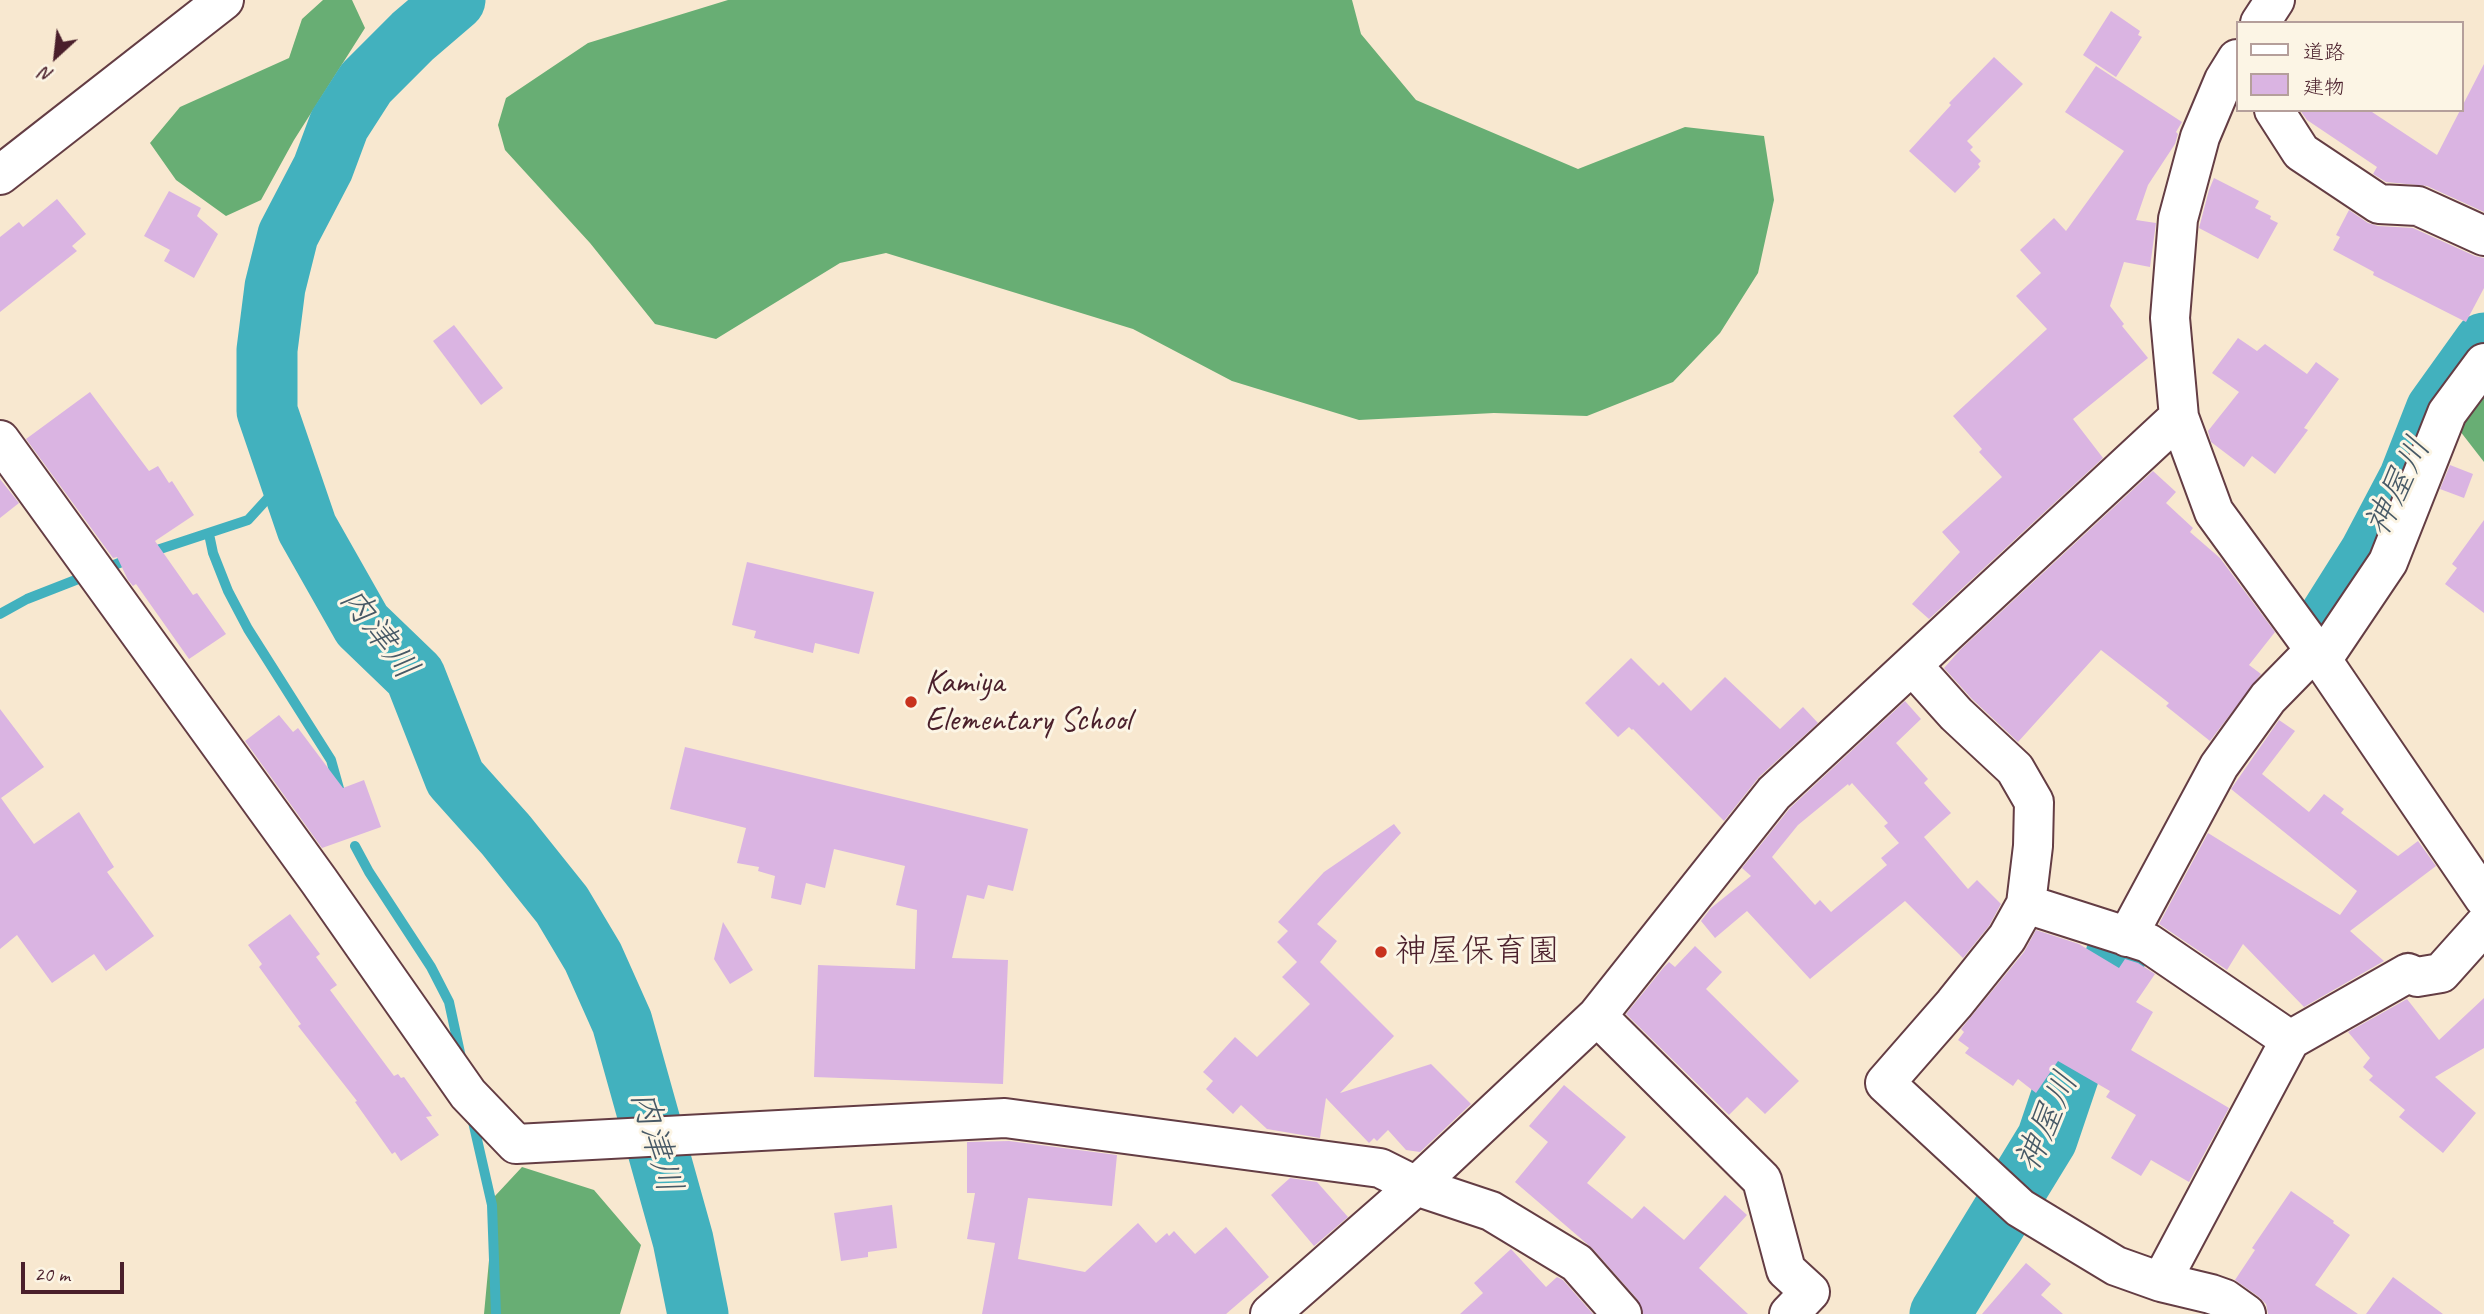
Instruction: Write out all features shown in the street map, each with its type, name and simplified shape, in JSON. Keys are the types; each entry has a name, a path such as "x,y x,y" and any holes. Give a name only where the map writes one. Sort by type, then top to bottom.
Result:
{"street":[{"path":"0,175 224,0"},
{"path":"2261,21 2275,0"},
{"path":"2236,61 2224,80 2200,137 2178,219 2170,318 2179,417 2214,512 2319,655 2484,898"},
{"path":"2275,112 2301,152 2379,204 2418,206 2484,236"},
{"path":"2127,937 2219,766 2267,698 2319,655 2388,562 2447,413 2484,363"},
{"path":"1270,1314 1416,1186 1597,1016 1774,793 2179,417"},
{"path":"0,440 319,881 468,1094 516,1144 1005,1118 1380,1168 1416,1186 1491,1210 1577,1263 1622,1314"},
{"path":"1912,665 1956,714 2015,769 2034,802 2033,846 2026,904 1999,947 1954,1004 1885,1083 2020,1208 2116,1266 2161,1282 2225,1299 2246,1314"},
{"path":"2026,904 2148,943 2290,1040"},
{"path":"2161,1282 2290,1040 2408,973 2417,977 2441,973 2484,925"},
{"path":"1597,1016 1762,1180 1787,1270 1810,1292 1789,1314"}],"green space":[{"path":"323,0 352,0 365,28 294,140 261,200 226,216 176,180 150,143 180,107 289,58 302,19"},
{"path":"728,0 1352,0 1361,34 1416,100 1578,169 1685,127 1764,136 1774,200 1758,273 1720,333 1673,382 1587,416 1494,413 1359,420 1232,381 1133,329 886,253 840,263 716,339 655,324 590,243 505,150 498,125 506,98 588,43"},
{"path":"2484,383 2484,462 2453,422"},
{"path":"522,1167 594,1190 641,1245 620,1314 484,1314 495,1196"}],"building":[{"path":"2111,11 2140,31 2138,35 2142,37 2116,77 2083,55"},
{"path":"1994,57 2023,84 1967,141 1973,147 1970,150 1981,161 1978,164 1980,167 1955,193 1909,151 1951,105 1949,103"},
{"path":"2484,64 2484,212 2427,186 2386,182 2373,174 2377,167 2307,120 2301,112 2372,112 2437,155 2459,112 2463,112 2463,105"},
{"path":"2096,66 2182,122 2176,132 2178,134 2175,144 2148,185 2136,220 2156,223 2150,267 2124,262 2110,306 2124,324 2122,326 2148,358 2073,419 2103,458 1929,619 1912,604 1960,552 1942,532 2002,477 1979,452 1982,449 1953,416 2047,329 2016,296 2041,273 2020,250 2054,218 2066,231 2124,151 2065,112"},
{"path":"2214,178 2259,201 2255,208 2278,223 2258,259 2199,228"},
{"path":"169,191 201,208 197,216 218,234 194,278 164,261 170,250 144,236"},
{"path":"57,199 86,234 72,246 77,251 0,312 0,237 19,222 23,227"},
{"path":"2349,210 2368,223 2413,228 2484,258 2484,288 2466,322 2373,275 2374,272 2333,250 2340,237 2336,235"},
{"path":"454,325 503,388 481,405 433,341"},
{"path":"2238,338 2257,351 2265,344 2307,374 2316,362 2339,379 2304,428 2308,430 2275,474 2252,456 2244,467 2211,442 2208,431 2239,392 2212,373"},
{"path":"90,392 149,471 158,466 169,483 172,481 194,515 155,541 193,595 197,593 226,634 189,659 136,584 133,586 128,580 117,557 113,558 26,439"},
{"path":"2450,465 2473,474 2464,498 2440,489"},
{"path":"2153,471 2176,492 2166,503 2193,528 2190,532 2220,558 2275,632 2249,665 2261,674 2210,741 2166,706 2169,703 2101,650 2018,742 1972,699 1944,668 1961,649"},
{"path":"0,479 19,503 0,518"},
{"path":"2484,520 2484,613 2445,584 2457,568 2452,564"},
{"path":"747,562 874,592 859,654 815,643 813,653 754,638 756,631 732,625"},
{"path":"1631,658 1659,686 1663,682 1691,711 1725,677 1780,729 1803,707 1818,723 1759,777 1724,821 1633,729 1629,727 1618,737 1585,703"},
{"path":"1905,701 1921,719 1896,743 1928,779 1924,783 1951,813 1924,837 1968,889 1977,880 2001,904 1989,926 1963,958 1905,901 1810,979 1747,911 1715,938 1701,921 1711,908 1751,876 1742,868 1790,808","holes":["1852,783 1888,823 1884,826 1899,843 1881,858 1887,865 1831,912 1820,900 1815,905 1772,857 1798,825 1848,784 1849,786"]},
{"path":"0,709 44,767 1,798 34,844 79,812 114,867 107,872 154,936 106,971 94,954 52,983 17,935 0,949"},
{"path":"279,715 293,732 298,728 343,788 364,780 381,827 322,848 245,741"},
{"path":"2279,720 2295,731 2262,774 2309,812 2324,794 2344,809 2341,813 2398,856 2418,841 2436,866 2350,931 2384,961 2304,1007 2243,944 2227,970 2159,924 2208,833 2340,915 2357,891 2231,789"},
{"path":"685,747 1028,829 1013,891 988,885 984,899 967,895 952,958 1008,960 1003,1084 814,1077 818,965 915,969 917,910 896,905 905,866 834,849 825,888 806,883 801,905 771,898 775,876 758,871 759,867 737,863 746,828 670,809"},
{"path":"1394,824 1401,833 1317,924 1337,941 1320,962 1394,1036 1340,1093 1431,1064 1471,1104 1420,1152 1406,1150 1388,1130 1377,1141 1374,1138 1369,1143 1326,1098 1320,1138 1267,1129 1241,1105 1233,1114 1206,1089 1213,1081 1203,1072 1235,1037 1257,1057 1310,1004 1282,977 1297,962 1277,942 1288,931 1278,922 1324,872"},
{"path":"290,914 320,954 316,957 337,985 330,990 394,1076 398,1074 401,1078 404,1077 432,1116 426,1117 439,1135 401,1161 395,1152 392,1154 355,1102 357,1101 298,1026 301,1024 259,967 262,964 248,945"},
{"path":"723,922 753,970 730,984 714,959"},
{"path":"2036,930 2079,944 2119,968 2125,959 2138,963 2155,974 2136,1002 2153,1012 2131,1050 2229,1108 2189,1182 2151,1160 2141,1176 2111,1158 2136,1115 2106,1097 2110,1091 2058,1061 2036,1093 2018,1079 2013,1086 1965,1053 1969,1048 1958,1040 1964,1032 1961,1029 2024,952"},
{"path":"1695,946 1722,972 1706,989 1799,1081 1765,1114 1747,1097 1729,1115 1626,1014 1669,962 1675,967"},
{"path":"2484,998 2484,1048 2435,1077 2476,1113 2443,1153 2399,1117 2405,1110 2369,1080 2373,1076 2363,1067 2370,1058 2348,1032 2407,999 2439,1040"},
{"path":"1564,1085 1626,1137 1587,1183 1632,1219 1644,1206 1684,1240 1725,1195 1747,1215 1699,1268 1748,1314 1643,1314 1638,1300 1593,1249 1515,1182 1548,1142 1529,1126"},
{"path":"1009,1141 1117,1155 1112,1206 1028,1198 1018,1259 1085,1272 1138,1223 1156,1243 1167,1233 1169,1236 1174,1231 1195,1254 1226,1227 1269,1277 1226,1314 982,1314 995,1243 967,1239 975,1193 967,1193 967,1142"},
{"path":"1290,1178 1317,1182 1348,1217 1314,1246 1271,1195"},
{"path":"2291,1191 2350,1235 2315,1285 2358,1314 2268,1314 2266,1304 2235,1280 2255,1250 2252,1248"},
{"path":"892,1205 897,1248 868,1252 868,1257 841,1261 834,1213"},
{"path":"1511,1249 1546,1287 1557,1277 1563,1280 1593,1314 1460,1314 1483,1293 1474,1283"},
{"path":"2026,1263 2051,1284 2041,1295 2063,1314 1982,1314"},
{"path":"2393,1277 2443,1314 2366,1314"}],"waterway":[{"name":"内津川","path":"455,0 413,36 366,83 339,125 323,168 288,235 275,287 267,350 267,411 307,528 362,625 415,676 455,778 506,835 562,905 593,957 622,1022 683,1240 698,1314"},
{"name":"神屋川","path":"2319,634 2370,553 2409,479 2436,410 2484,343"},
{"path":"148,553 248,520 290,474"},
{"path":"209,534 213,553 228,591 248,629 331,760 340,792"},
{"path":"0,614 27,599 132,558"},
{"path":"355,846 431,967 449,1002 462,1062"},
{"name":"神屋川","path":"1940,1314 2047,1139 2071,1068 2099,1024 2115,958"},
{"path":"471,1113 492,1205 496,1314"}],"place":[{"name":"Kamiya Elementary School","path":"911,702"},
{"name":"神屋保育園","path":"1381,952"}]}
